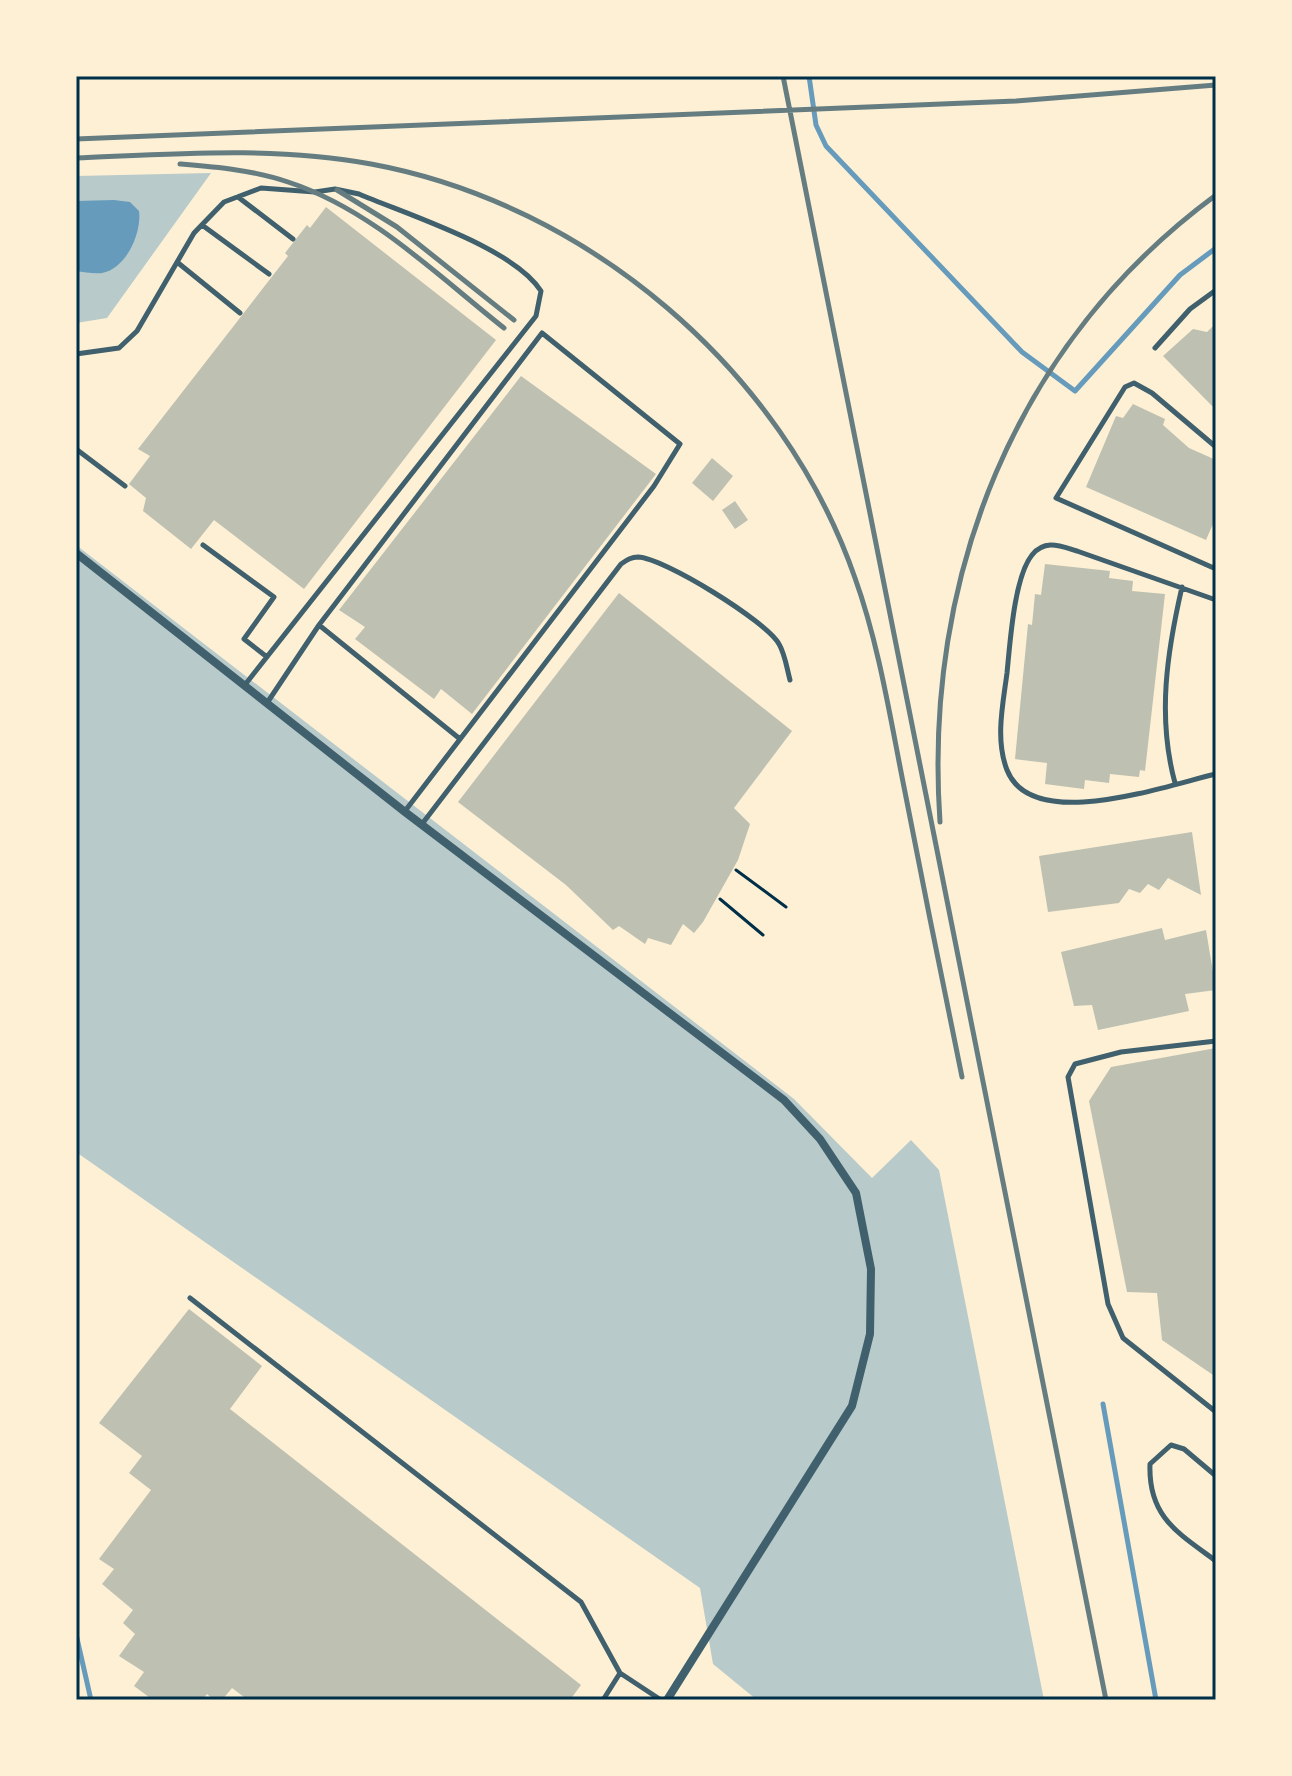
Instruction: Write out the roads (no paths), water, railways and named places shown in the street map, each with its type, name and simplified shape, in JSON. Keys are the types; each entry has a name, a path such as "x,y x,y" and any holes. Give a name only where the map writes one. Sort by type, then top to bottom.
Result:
{"street":[{"path":"76,553 421,825 784,1100 820,1139 856,1193 871,1269 870,1334 852,1406 667,1700"}],"lane":[{"path":"76,354 119,348 137,331 202,225 224,202 261,188 315,192 335,189 359,194 506,258 531,276 541,291 536,316 244,686"},
{"path":"237,196 293,239"},
{"path":"202,225 269,274"},
{"path":"177,262 240,313"},
{"path":"1155,348 1190,309 1216,290"},
{"path":"267,703 319,625 542,333 680,444 654,486 405,812"},
{"path":"1216,447 1152,393 1134,383 1125,387 1056,498 1216,569"},
{"path":"76,449 125,486"},
{"path":"1216,600 1053,544 1033,553 1023,570 1000,737 1006,769 1014,784 1035,799 1087,801 1125,796 1216,774"},
{"path":"203,545 274,597 244,639 267,657"},
{"path":"421,825 621,564 631,558 641,557 659,564 723,597 778,643 790,680"},
{"path":"1175,783 1165,745 1165,690 1172,632 1182,587"},
{"path":"319,625 460,739"},
{"path":"1216,1041 1121,1052 1075,1064 1068,1077 1108,1304 1123,1338 1216,1412"},
{"path":"190,1298 581,1602 620,1673 661,1700"},
{"path":"1216,1476 1184,1449 1171,1445 1150,1464 1149,1480 1159,1515 1216,1561"},
{"path":"603,1700 620,1673"}],"water":[{"path":"76,201 130,202 139,211 138,229 131,249 111,270 99,273 76,271"}],"waterway":[{"path":"809,76 816,125 826,146 1022,352 1075,391 1180,275 1216,248"},
{"path":"1103,1404 1156,1700"},
{"path":"76,1634 91,1700"}],"railway":[{"path":"783,76 1106,1700"},
{"path":"76,139 1016,101 1216,85"},
{"path":"76,158 187,153 298,155 371,164 451,185 528,216 601,258 667,308 727,366 780,431 822,502 855,578 883,681 962,1077"},
{"path":"180,164 261,175 318,194 402,245 504,328"},
{"path":"337,190 397,227 514,320"},
{"path":"940,822 939,731 948,641 967,555 996,472 1036,394 1086,321 1146,254 1216,195"}]}
